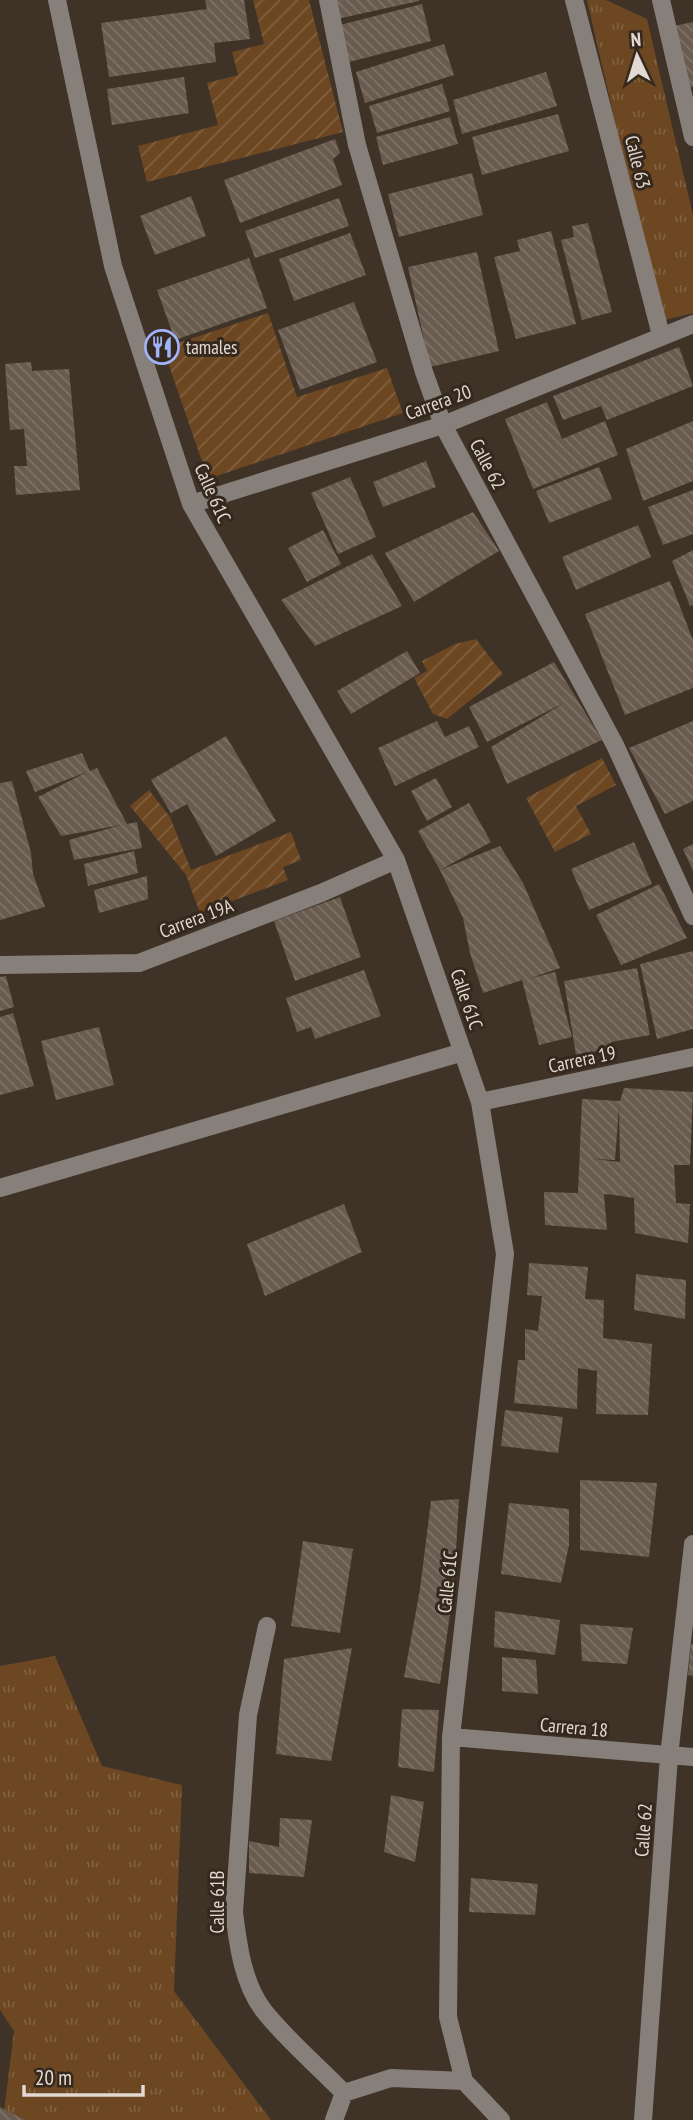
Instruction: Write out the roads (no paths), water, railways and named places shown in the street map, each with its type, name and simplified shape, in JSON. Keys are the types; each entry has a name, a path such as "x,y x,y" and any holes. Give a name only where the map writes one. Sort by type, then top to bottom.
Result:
{"street":[{"name":"Calle 61C","path":"57,0 113,266 191,504 396,860 480,1102 505,1254 451,1737 448,2017 464,2081"},
{"name":"Calle 62","path":"328,0 357,145 424,372 443,425 615,745 693,916"},
{"name":"Calle 63","path":"574,0 661,335"},
{"path":"661,0 693,137"},
{"name":"Carrera 20","path":"191,504 443,425 693,324"},
{"name":"Carrera 19A","path":"0,965 139,963 321,893 396,860"},
{"path":"0,1188 463,1052"},
{"name":"Carrera 19","path":"480,1102 693,1058"},
{"name":"Calle 62","path":"643,2120 669,1756 693,1544"},
{"name":"Calle 61B","path":"267,1626 248,1715 234,1912 238,1943 246,1973 263,2010 344,2093"},
{"name":"Carrera 18","path":"451,1737 693,1757"},
{"path":"334,2120 344,2093 391,2078 464,2081 501,2120"}],"place":[{"name":"tamales","path":"162,347"}]}
